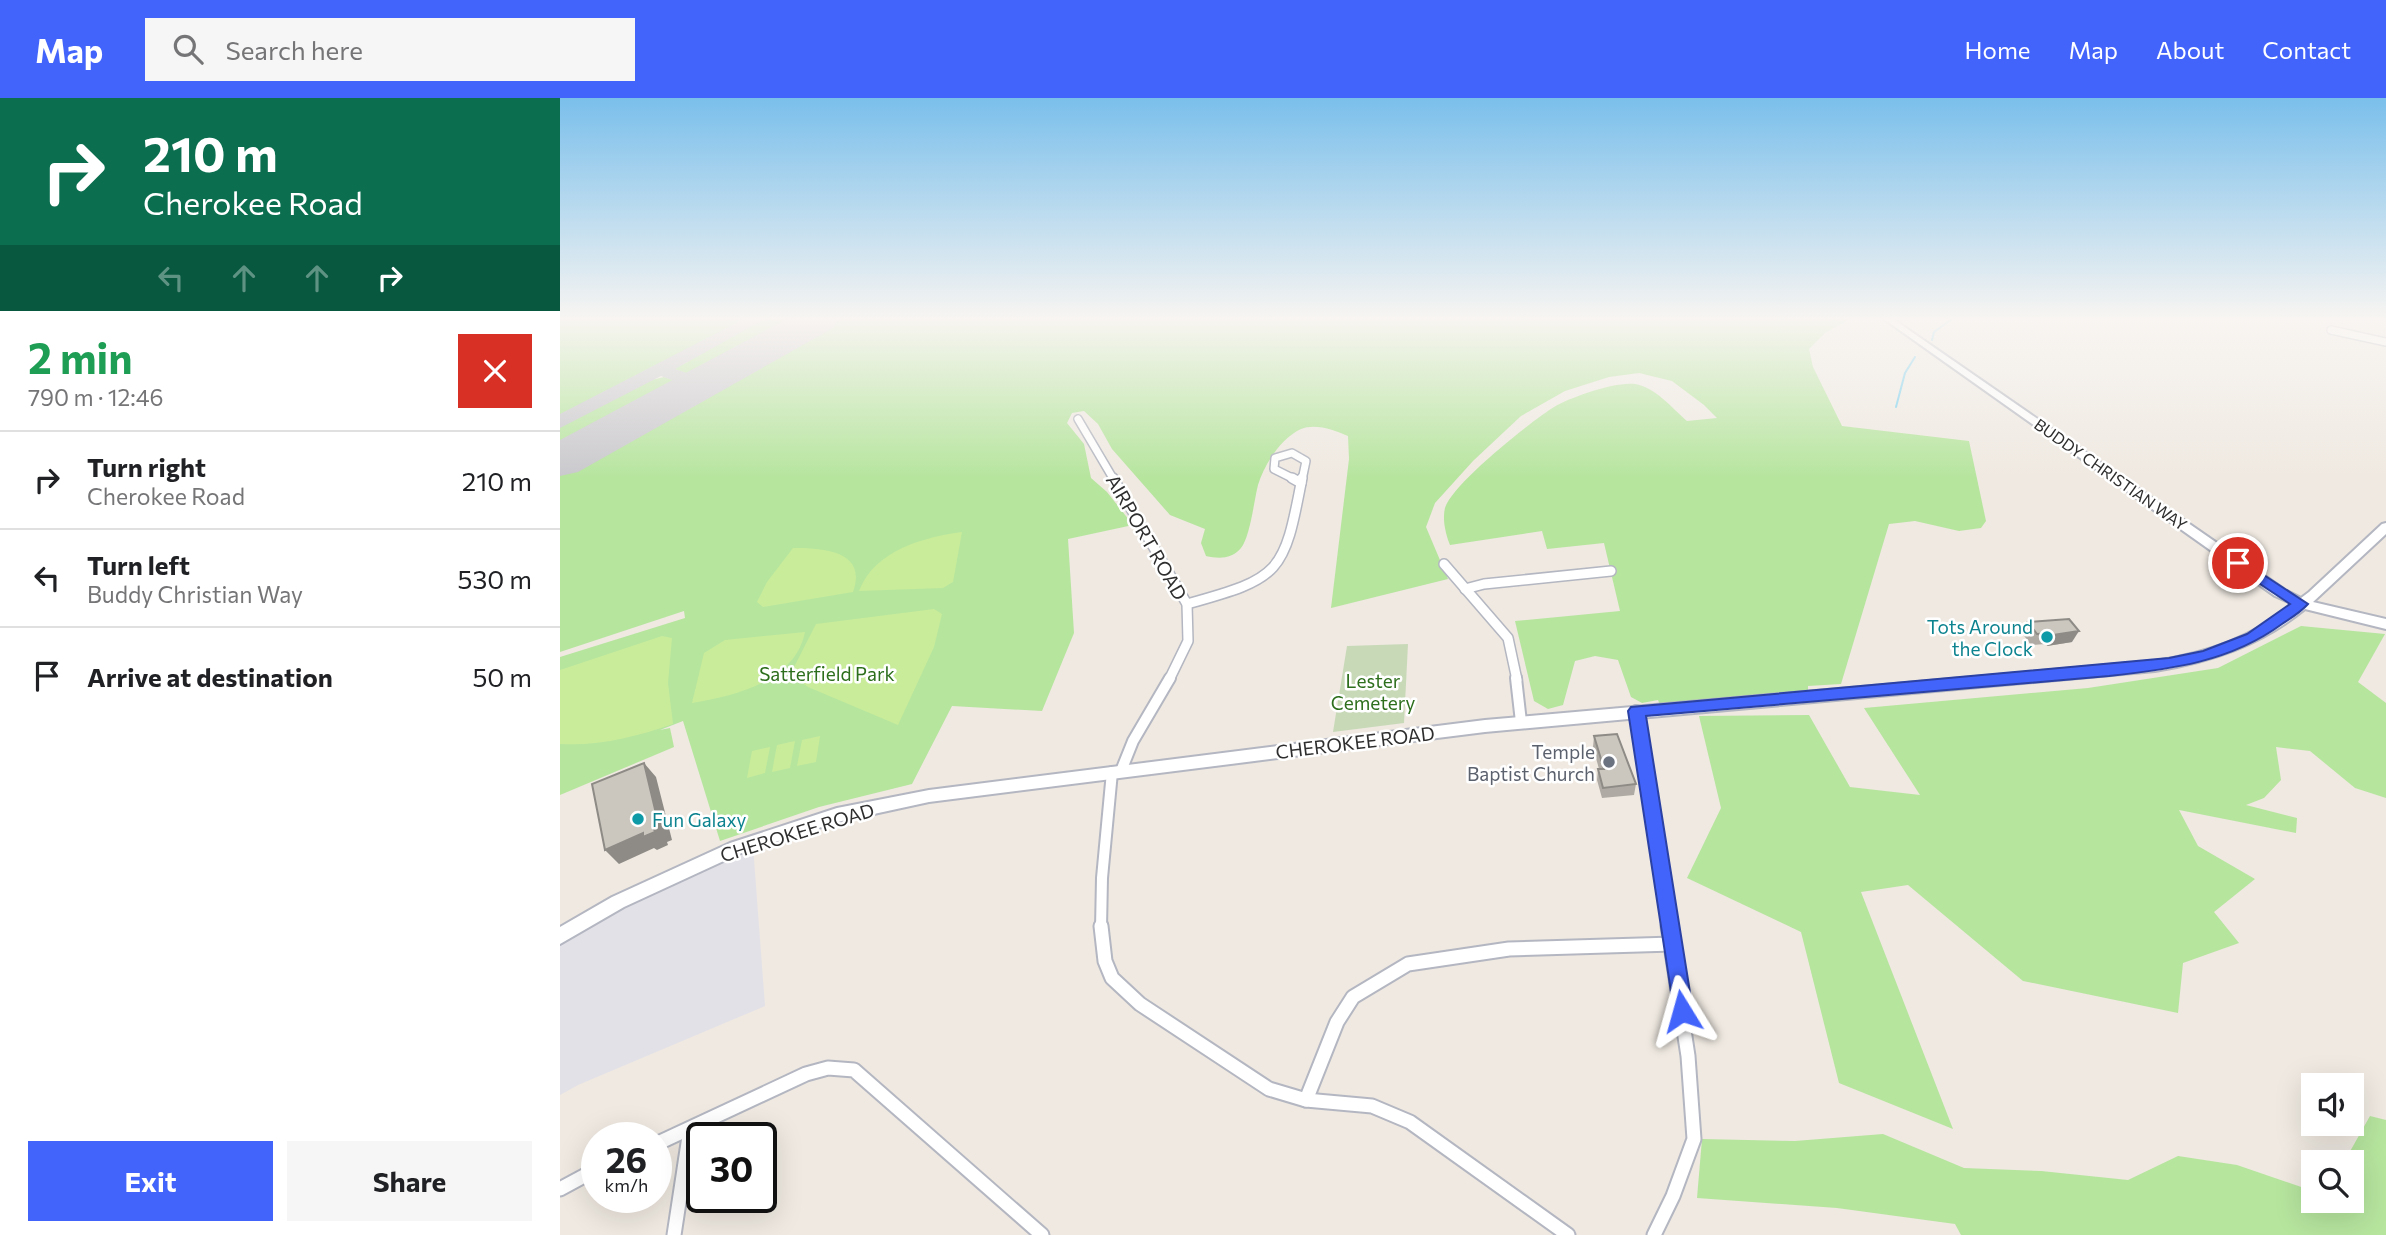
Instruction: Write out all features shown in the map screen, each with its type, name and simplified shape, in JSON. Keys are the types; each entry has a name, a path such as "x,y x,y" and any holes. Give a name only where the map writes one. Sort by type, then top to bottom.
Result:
{"main road":[{"name":"BUDDY CHRISTIAN WAY","path":"1965,372 2280,593 2300,604 2386,624"},
{"name":"CHEROKEE ROAD","path":"560,936 618,902 696,864 758,840 837,815 929,796 1521,722 2169,664 2232,648 2261,632 2300,604 2386,527"}],"street":[{"name":"AIRPORT ROAD","path":"1078,419 1187,604 1188,641 1182,658 1116,772 1102,858 1101,936 1111,976 1140,1004 1269,1089 1306,1100 1372,1105 1410,1122 1568,1235"},
{"path":"1187,604 1239,589 1271,573 1284,557 1301,483"},
{"path":"1444,564 1508,638 1515,665 1521,722"},
{"path":"1465,589 1483,584 1611,571"},
{"path":"1636,711 1688,1056 1693,1139 1673,1196 1654,1235"},
{"path":"1306,1100 1337,1022 1353,997 1408,964 1509,948 1673,944"},
{"path":"704,1122 806,1073 828,1068 854,1070 1042,1235"},
{"path":"674,1235 686,1156"},
{"path":"560,1189 581,1178"}],"shaded area":[{"path":"753,846 765,1006 560,1095 560,943 605,916"}],"green space":[{"path":"560,372 648,372 560,418"},
{"name":"Satterfield Park","path":"737,372 1815,372 1842,426 1969,441 1986,521 1981,528 1959,531 1915,521 1889,524 1841,684 1808,686 1808,693 1660,705 1658,700 1642,703 1631,697 1618,660 1595,656 1575,661 1563,705 1548,709 1534,701 1515,621 1620,611 1604,543 1547,549 1542,531 1450,545 1444,522 1445,508 1451,497 1476,469 1528,426 1561,403 1606,387 1627,384 1642,386 1669,404 1687,421 1717,418 1672,381 1639,373 1609,377 1565,391 1521,416 1473,461 1435,503 1426,527 1448,579 1331,608 1349,459 1348,436 1319,427 1307,427 1287,439 1274,453 1261,477 1244,543 1234,554 1216,558 1206,556 1201,543 1205,529 1170,515 1112,449 1098,424 1084,411 1072,413 1067,423 1084,444 1091,478 1107,492 1133,525 1068,539 1074,633 1042,711 952,706 912,784 819,807 720,841 683,721 660,730 670,728 674,747 560,795 560,657 685,618 684,611 560,652 560,471"},
{"path":"664,377 678,381 679,384 560,452 560,426 643,382"},
{"path":"962,532 953,582 943,588 859,591 866,577 888,556 917,542"},
{"path":"793,548 828,551 848,560 854,567 856,578 853,592 763,607 757,602 767,582"},
{"name":"Satterfield Park","path":"934,609 942,614 934,647 898,725 808,687 796,678 794,667 816,624"},
{"path":"2301,626 2385,634 2358,682 2386,703 2386,798 2355,788 2310,751 2276,747 2281,780 2264,798 2246,805 2297,818 2296,833 2179,810 2198,846 2255,879 2214,912 2239,943 2183,963 2178,1013 2023,981 1908,885 1861,892 1953,1129 1839,1083 1801,932 1687,878 1721,808 1699,716 1809,715 1850,787 1920,795 1864,708 2088,688 2218,668"},
{"path":"805,632 799,649 776,675 744,691 692,703 704,653 725,640"},
{"path":"662,636 672,638 668,683 673,724 618,740 560,744 560,670"},
{"name":"Lester Cemetery","path":"1408,644 1404,723 1333,732 1347,646"},
{"path":"820,736 816,762 797,766 802,740"},
{"path":"795,741 790,768 772,772 777,745"},
{"path":"770,747 765,773 747,778 752,751"},
{"path":"2370,1116 2386,1120 2386,1235 1961,1235 1955,1224 1837,1208 1697,1198 1702,1139 1795,1141 1883,1134 1964,1168 2041,1171 2128,1180 2178,1156 2237,1165 2301,1187 2301,1213 2364,1213 2364,1150 2351,1150 2359,1136 2364,1136 2364,1127"}],"building":[{"path":"2069,619 2079,631 2053,635 2037,634 2028,622"},
{"name":"Temple Baptist Church","path":"1617,734 1636,784 1603,788 1598,769 1604,769 1594,736"},
{"path":"644,763 659,826 654,829 655,832 643,837 643,833 605,850 592,784"}],"waterway":[{"path":"1896,407 1906,372"}],"taxiway":[{"path":"560,422 655,372"},
{"path":"667,372 700,384"}],"runway":[{"path":"560,461 722,372"}],"place":[{"name":"Tots Around the Clock","path":"2047,637"},
{"name":"Temple Baptist Church","path":"1609,762"},
{"name":"Fun Galaxy","path":"638,819"}],"route":[{"path":"1682,1011 1636,711 2109,671 2169,664 2206,656 2253,638 2300,604 2238,563"}]}
